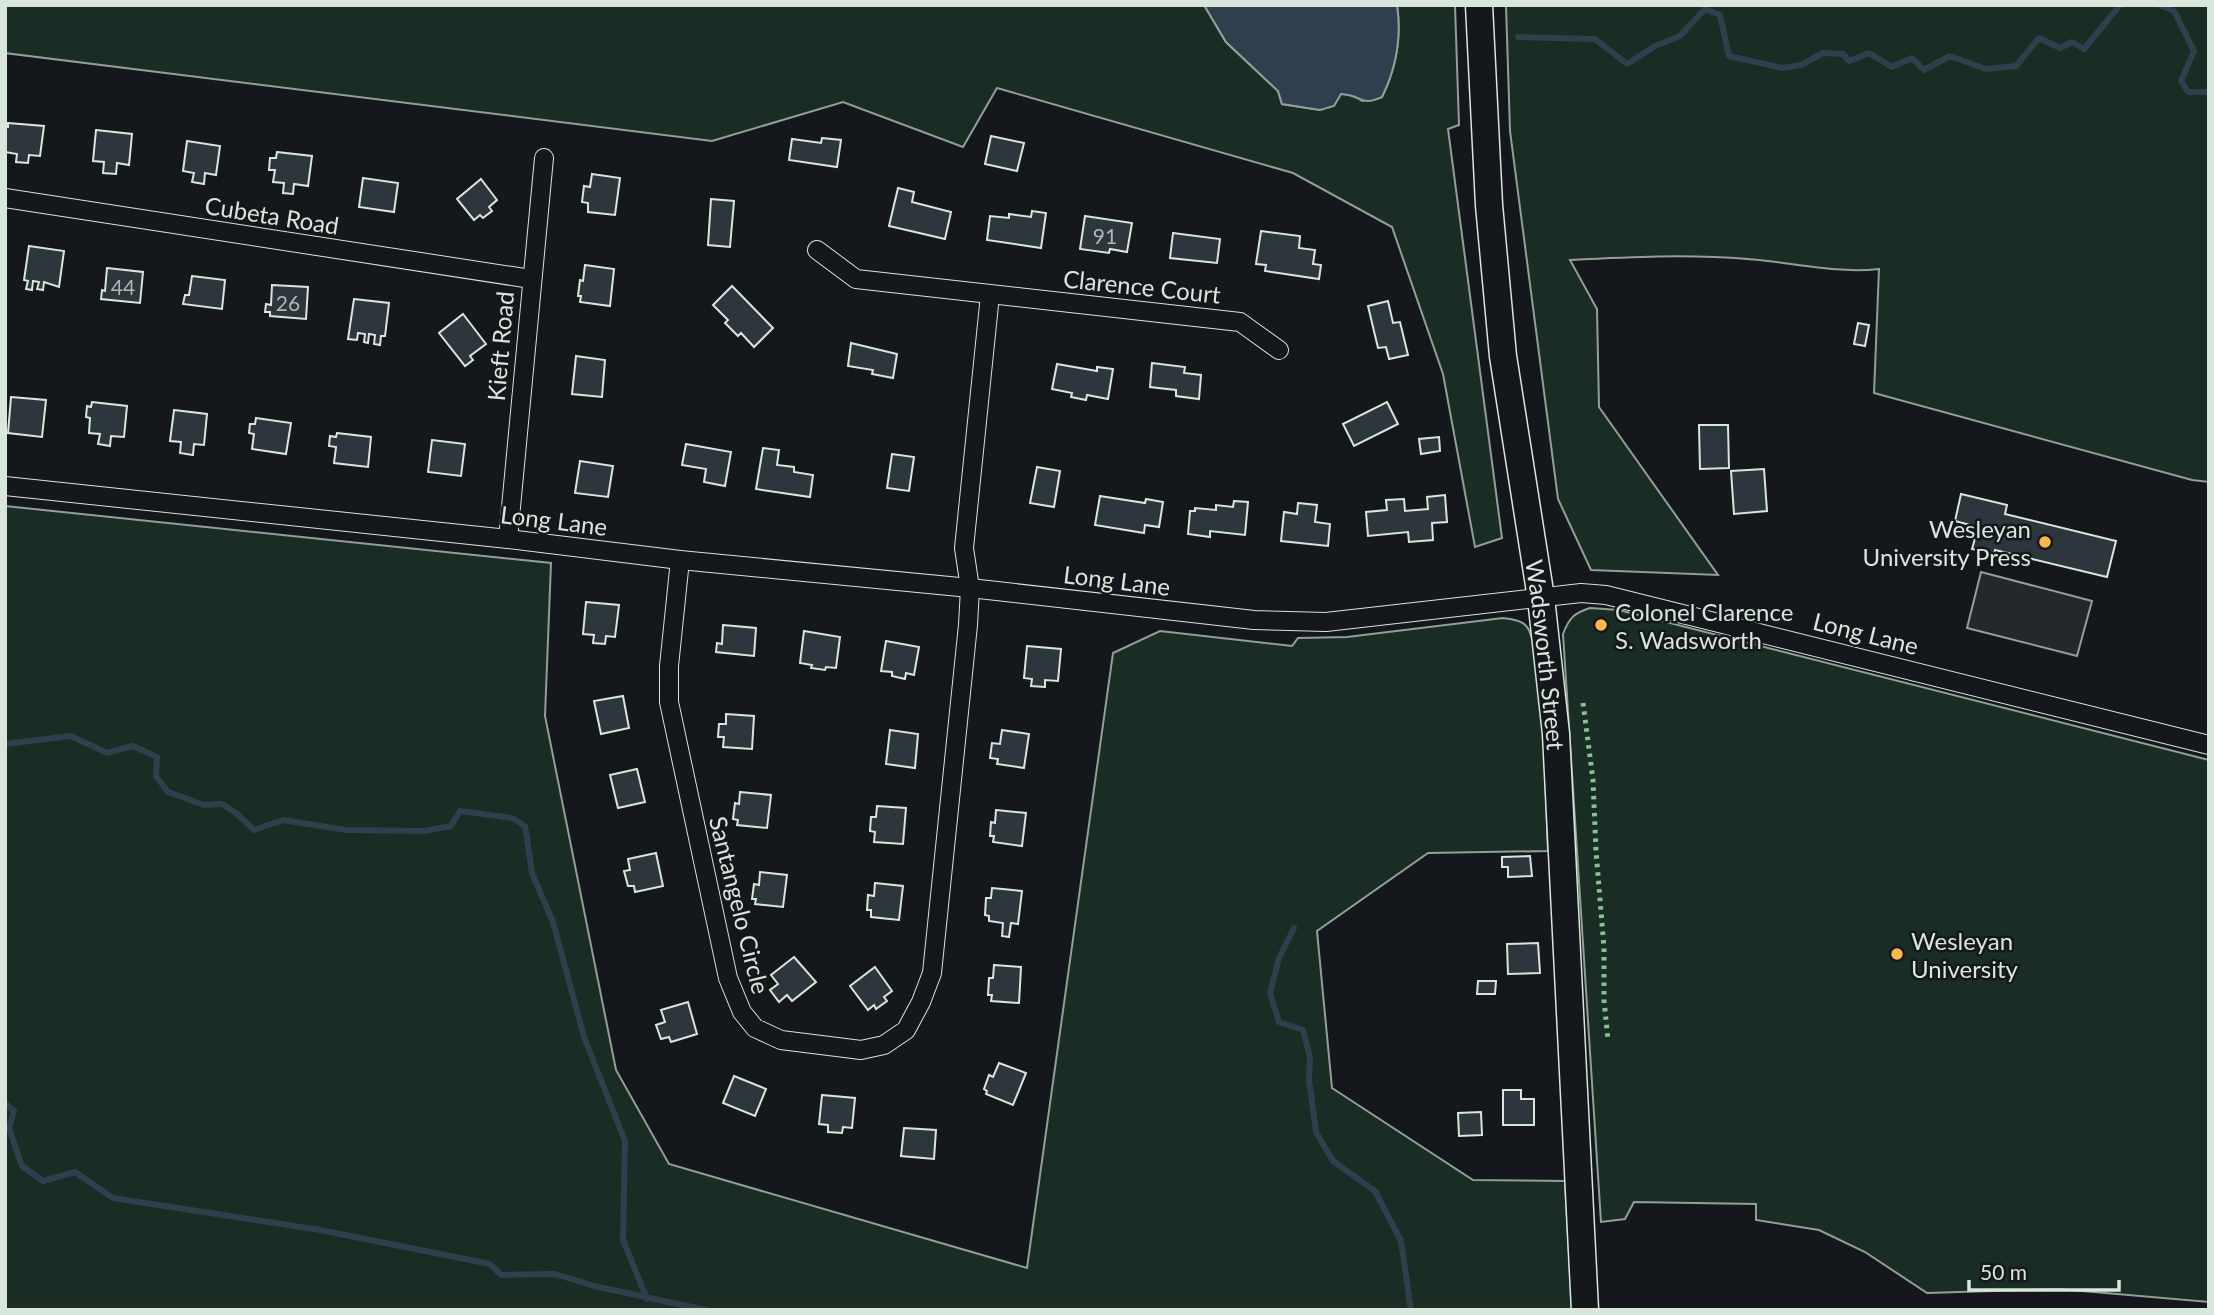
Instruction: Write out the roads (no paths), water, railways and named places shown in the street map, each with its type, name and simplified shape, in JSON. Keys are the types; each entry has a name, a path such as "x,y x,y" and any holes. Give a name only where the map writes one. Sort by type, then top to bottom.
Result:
{"street":[{"name":"Wadsworth Street","path":"1479,5 1489,205 1503,356 1541,598 1556,734 1585,1310"},
{"name":"Kieft Road","path":"508,539 544,158"},
{"name":"Cubeta Road","path":"5,198 531,279"},
{"name":"Clarence Court","path":"817,250 856,279 1240,322 1279,350"},
{"path":"970,588 964,548 990,295"},
{"name":"Long Lane","path":"5,486 1254,620 1326,622 1581,593 1626,598 2209,745"},
{"name":"Santangelo Circle","path":"680,560 669,666 669,702 728,978 742,1013 755,1028 781,1040 861,1050 884,1045 906,1030 932,973 970,588"}],"water":[{"path":"1204,5 1397,5 1397,52 1382,97 1365,101 1341,94 1334,106 1320,110 1282,104 1278,91 1226,42"}],"waterway":[{"path":"1518,37 1595,39 1627,64 1655,46 1680,36 1705,9 1720,15 1729,56 1782,68 1801,65 1823,53 1843,54 1849,61 1869,53 1892,67 1912,58 1924,70 1950,56 1986,69 2016,66 2039,38 2060,48 2072,42 2084,49 2120,5"},
{"path":"2160,5 2174,11 2194,51 2181,81 2188,92 2209,92"},
{"path":"5,744 71,736 107,753 133,746 157,757 156,776 168,792 204,805 222,804 254,830 283,820 346,830 424,831 451,826 460,811 512,818 525,826 532,873 553,922 584,1037 625,1141 623,1240 647,1299"},
{"path":"1294,928 1279,958 1270,993 1279,1022 1303,1030 1310,1057 1309,1080 1316,1132 1333,1161 1375,1191 1401,1241 1411,1310"},
{"path":"5,1103 14,1111 9,1128 22,1166 43,1181 75,1172 113,1198 320,1230 490,1264 501,1275 555,1274 594,1286 706,1310"}],"place":[{"name":"Wesleyan University Press","path":"2045,542"},
{"name":"Colonel Clarence S. Wadsworth","path":"1601,625"},
{"name":"Wesleyan University","path":"1897,954"}]}
